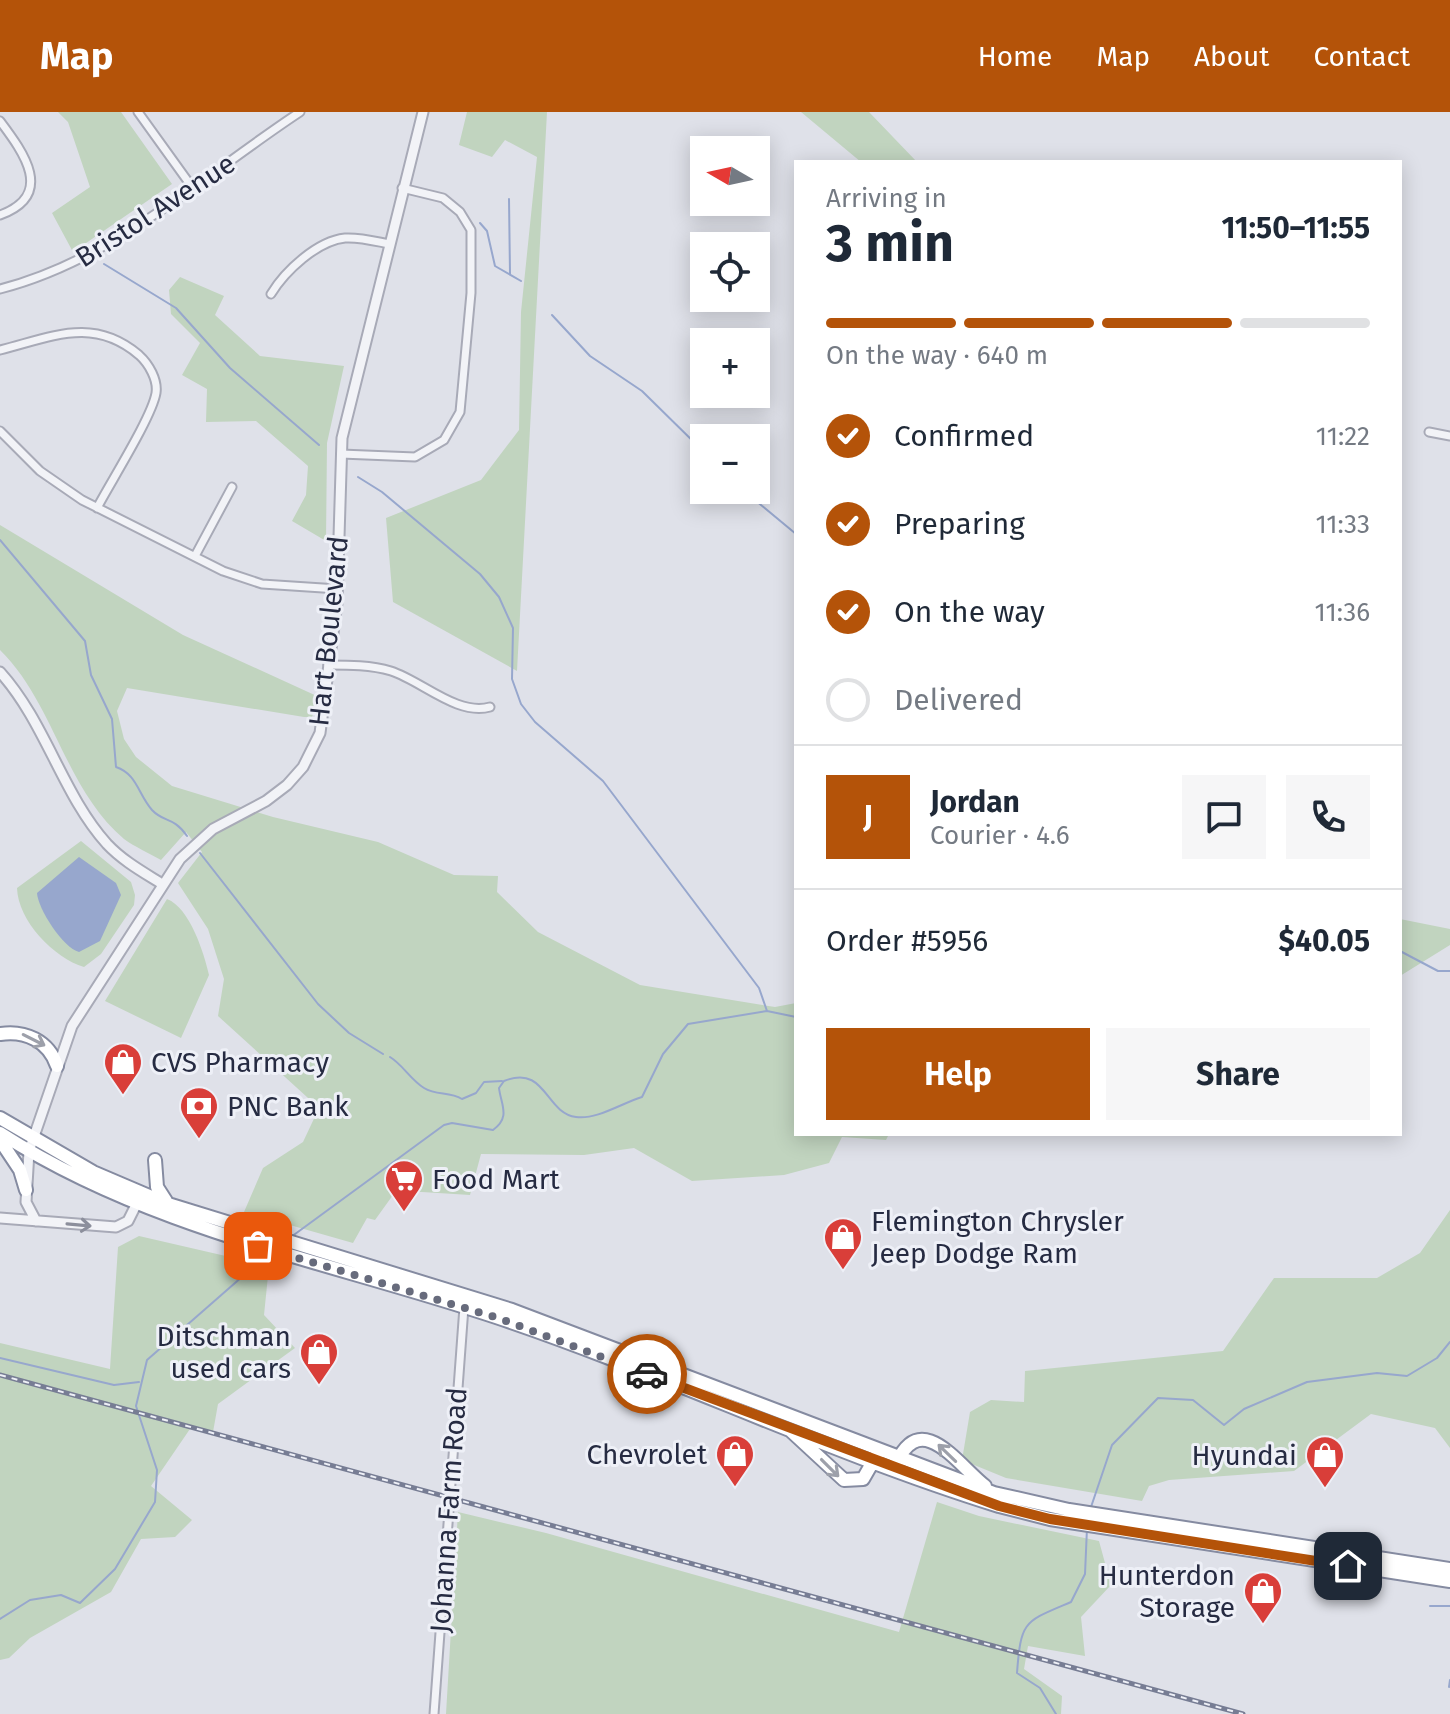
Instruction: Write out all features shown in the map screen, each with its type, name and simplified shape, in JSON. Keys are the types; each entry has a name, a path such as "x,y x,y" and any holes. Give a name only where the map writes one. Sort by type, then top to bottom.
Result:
{"highway":[{"path":"0,1034 23,1034 39,1041 50,1049 57,1066"},
{"path":"0,1118 30,1144"},
{"path":"0,1133 30,1144 139,1199 261,1240 512,1310 999,1506 1450,1581"},
{"path":"0,1140 20,1170 26,1196"},
{"path":"155,1160 157,1187 168,1204"},
{"path":"139,1199 168,1204 261,1240"},
{"path":"295,1250 586,1349 786,1426 877,1455"},
{"path":"786,1426 844,1480 863,1479 877,1455"},
{"path":"897,1463 915,1439 929,1439 994,1493"},
{"path":"897,1463 1083,1518"},
{"path":"1100,1521 1450,1569"}],"street":[{"path":"138,112 192,187"},
{"name":"Bristol Avenue","path":"0,289 75,264 300,112"},
{"name":"Hart Boulevard","path":"26,1196 30,1144 72,1026 162,884 200,838 266,801 303,767 320,733 338,589 341,454 402,188 423,112"},
{"path":"0,121 25,158 31,180 24,200 0,215"},
{"path":"341,454 415,457 444,440 460,412 471,293 471,230 460,212 443,198 402,188"},
{"path":"271,294 283,274 332,241 352,238 389,244"},
{"path":"0,350 89,331 113,338 148,366 156,383 152,403 97,508"},
{"path":"0,431 40,471 97,508 249,582 338,589"},
{"path":"1429,432 1450,436"},
{"path":"195,556 232,487"},
{"path":"328,665 384,669 416,681 468,709 490,707"},
{"path":"0,672 37,723 100,835 119,855 162,884"},
{"path":"5,1219 26,1196 36,1221"},
{"path":"5,1219 116,1227 128,1221 139,1199"},
{"name":"Johanna Farm Road","path":"434,1714 464,1307"}],"green space":[{"path":"58,112 121,112 172,184 73,252 52,213 90,187 68,122"},
{"path":"467,112 547,112 517,671 393,602 386,518 481,480 519,430 521,312 537,157 505,140 492,157 459,145"},
{"path":"801,112 869,112 915,160 859,160"},
{"path":"180,277 224,296 215,315 260,356 344,366 327,443 326,541 292,521 306,495 308,466 256,421 206,422 207,389 182,375 200,343 171,314 169,290"},
{"path":"0,525 183,635 319,697 312,717 304,717 127,688 117,711 124,739 136,757 172,786 273,817 378,842 454,875 498,876 497,892 538,932 640,985 775,1007 794,1003 794,1136 888,1136 886,1140 842,1137 829,1163 784,1175 692,1181 634,1148 584,1155 481,1154 470,1195 406,1191 393,1195 375,1220 367,1218 353,1243 244,1212 263,1168 303,1142 319,1108 218,1016 224,979 208,929 178,883 202,852 186,832 161,860 124,839 104,819 87,796 34,695 0,650"},
{"path":"81,841 131,882 135,895 134,905 101,954 84,967 61,956 40,936 24,913 17,888"},
{"path":"167,899 189,921 209,975 181,1038 105,1001"},
{"path":"1402,919 1450,929 1450,945 1402,975"},
{"path":"1450,1210 1450,1448 1435,1428 1371,1414 1294,1471 1169,1480 1149,1486 1142,1501 1006,1478 962,1460 970,1412 991,1400 1024,1402 1025,1371 1223,1351 1274,1278 1377,1278 1420,1253"},
{"path":"139,1236 269,1266 264,1315 295,1348 218,1404 213,1432 192,1426 151,1486 192,1520 175,1537 141,1539 111,1592 30,1638 9,1658 0,1660 0,1343 110,1369 118,1247"},
{"path":"937,1502 979,1516 1099,1541 1111,1585 1081,1617 1085,1656 1028,1646 1024,1669 1062,1696 1061,1714 446,1714 458,1512 546,1533 899,1632"}],"water":[{"path":"79,857 116,883 121,895 100,941 79,952 52,927 37,893"}],"waterway":[{"path":"509,199 510,274"},
{"path":"480,223 487,231 495,266 521,281"},
{"path":"104,264 176,308 230,368 319,445"},
{"path":"552,315 590,356 642,391 690,438"},
{"path":"358,477 382,492 480,574 499,597 513,628 512,679 521,704 535,722 603,781 759,988 767,1011"},
{"path":"760,504 794,532"},
{"path":"0,540 85,641 91,675 112,719 116,767 129,774 152,810 177,825 187,836"},
{"path":"200,853 318,1004 349,1033 383,1054"},
{"path":"1402,952 1438,971 1450,971"},
{"path":"291,1237 444,1125 452,1123 493,1130 502,1120 499,1088 504,1081 529,1079 566,1114 592,1116 642,1097 663,1054 688,1024 767,1011 794,1017"},
{"path":"390,1057 424,1088 462,1099 476,1093 484,1082 502,1081"},
{"path":"0,1619 30,1600 61,1595 80,1603 115,1569 155,1502 157,1470 136,1406 147,1360 267,1255"},
{"path":"1091,1507 1112,1445 1158,1398 1193,1400 1224,1425 1244,1409 1307,1382 1377,1373 1407,1376 1437,1358 1450,1342"},
{"path":"0,1358 114,1385 139,1382"},
{"path":"1056,1714 1040,1688 1017,1673 1021,1642 1023,1633 1034,1619 1071,1602 1085,1574 1087,1528"},
{"path":"1430,1606 1450,1606"},
{"path":"1449,1687 1450,1680"}],"railway":[{"path":"0,1375 1243,1714"}],"way so far":[{"path":"258,1246 498,1318 647,1374"}],"place":[{"name":"CVS Pharmacy","path":"123,1096"},
{"name":"PNC Bank","path":"199,1140"},
{"name":"Food Mart","path":"404,1213"},
{"name":"Flemington Chrysler Jeep Dodge Ram","path":"843,1271"},
{"name":"Ditschman used cars","path":"319,1386"},
{"name":"Chevrolet","path":"735,1488"},
{"name":"Hyundai","path":"1325,1489"},
{"name":"Hunterdon Storage","path":"1263,1625"}],"route":[{"path":"647,1374 951,1490 1024,1513 1348,1566"}]}
